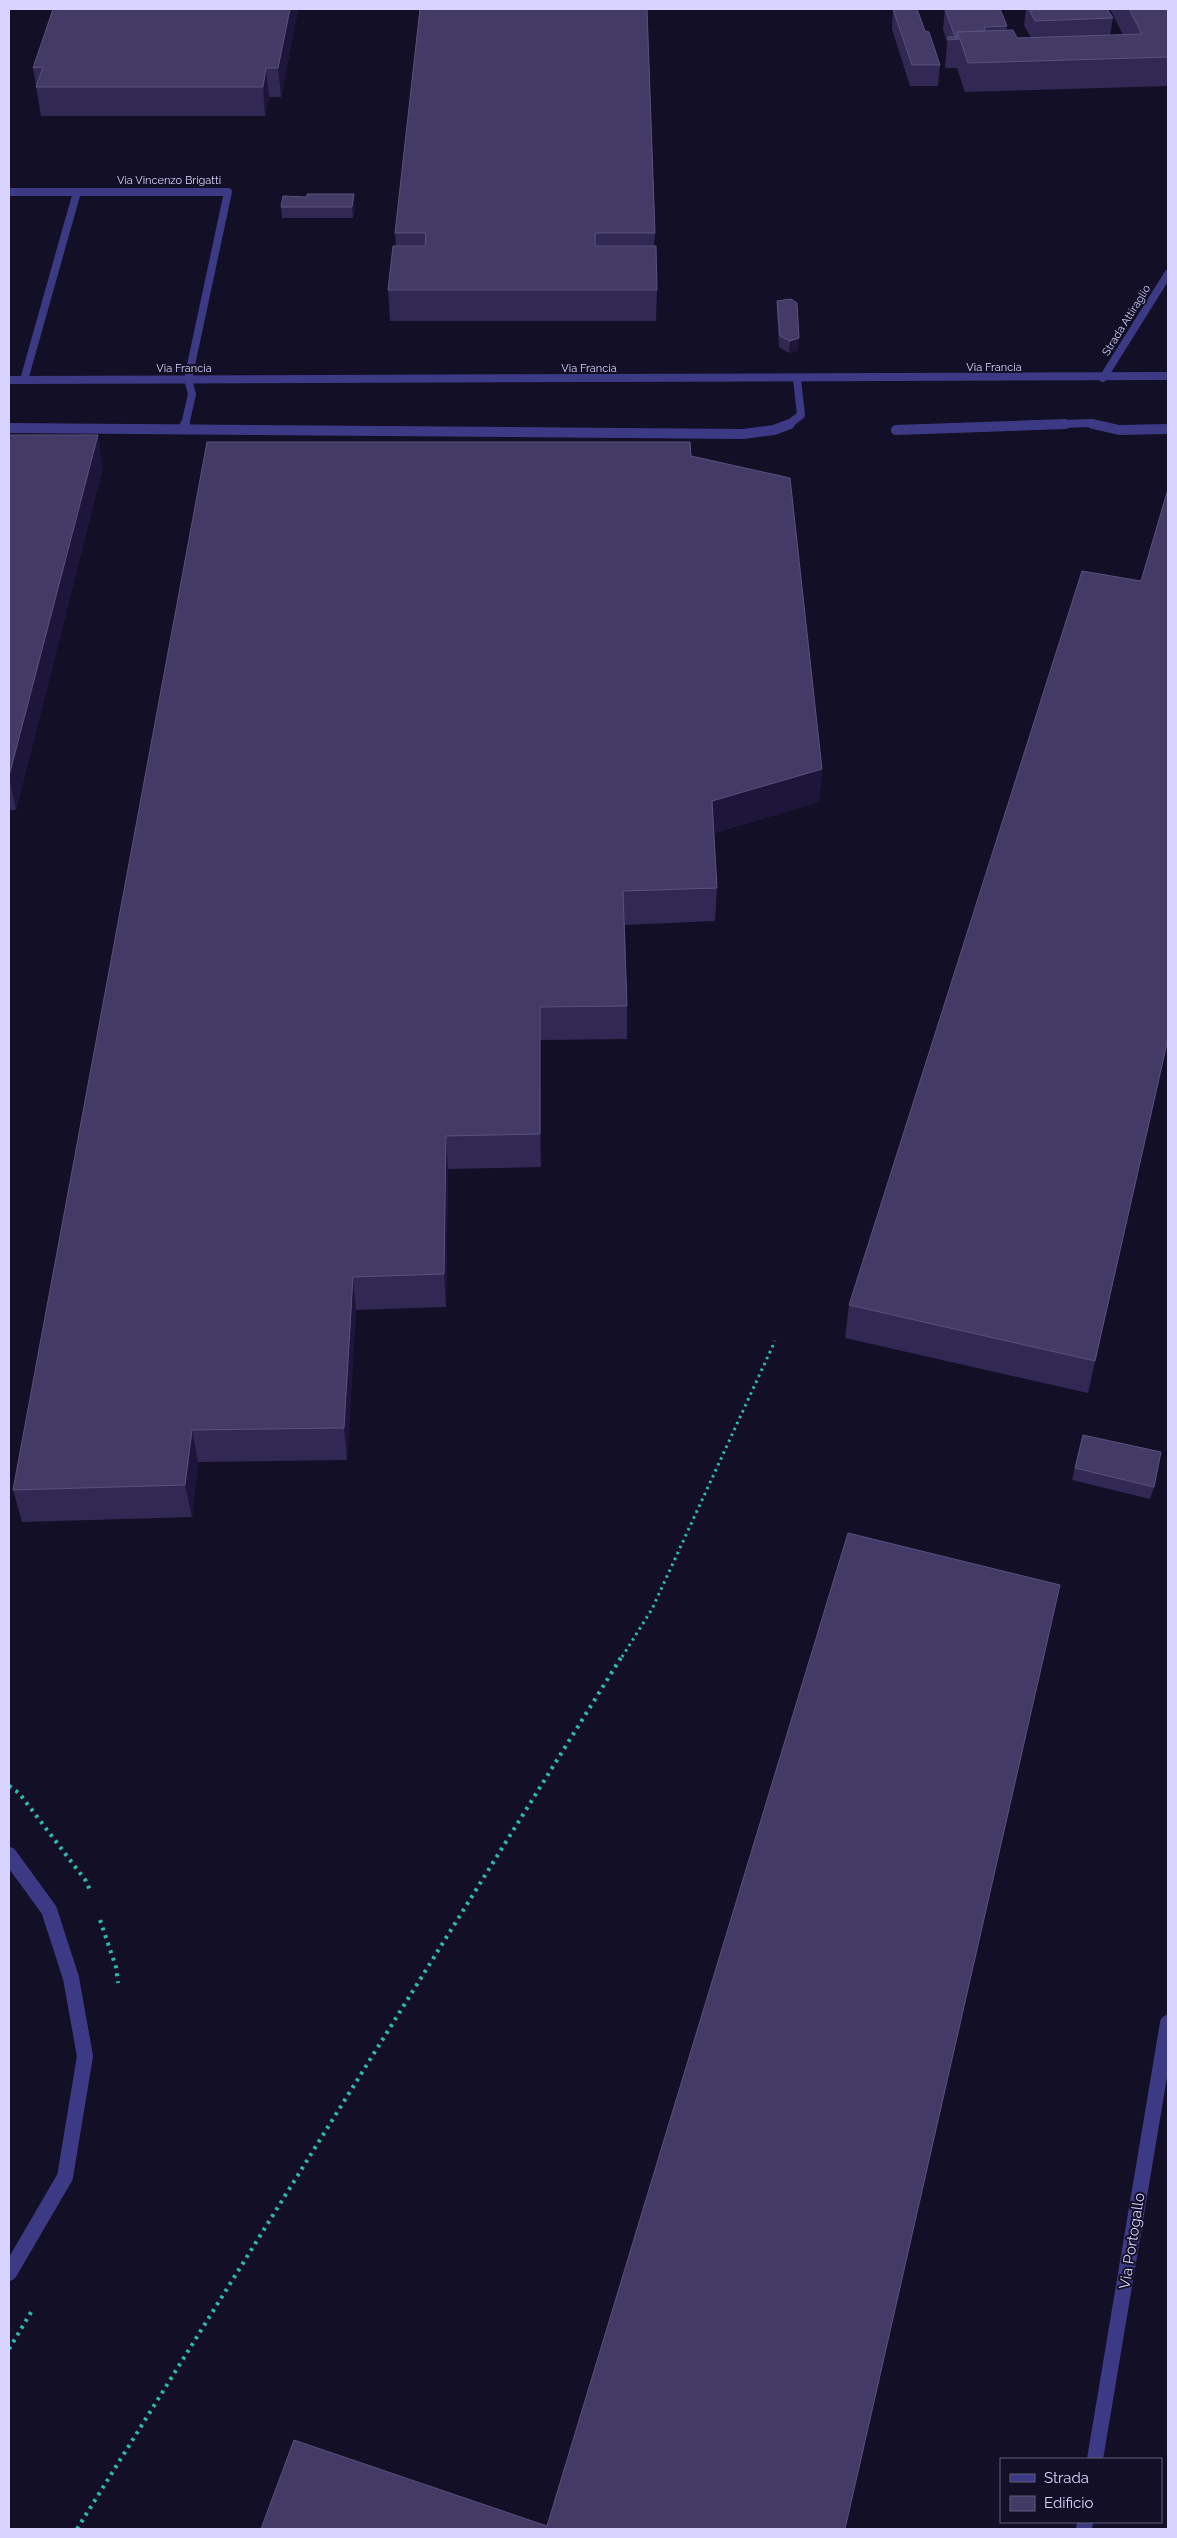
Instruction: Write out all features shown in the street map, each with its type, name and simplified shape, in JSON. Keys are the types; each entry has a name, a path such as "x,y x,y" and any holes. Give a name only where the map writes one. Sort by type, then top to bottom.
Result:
{"street":[{"name":"Via Vincenzo Brigatti","path":"9,192 228,192 188,379"},
{"path":"24,380 78,192"},
{"name":"Strada Attiraglio","path":"1103,378 1168,274"},
{"name":"Via Francia","path":"9,380 1103,378 1168,376"},
{"path":"184,430 192,394 188,379"},
{"path":"9,428 750,433 783,428 795,422 801,414 797,379"},
{"path":"896,430 1091,423 1100,428 1119,430 1168,429"},
{"path":"9,1854 49,1910 71,1978 85,2056 65,2177 9,2273"},
{"name":"Via Portogallo","path":"1095,2458 1168,2023"}],"path":[{"path":"77,2529 652,1609 775,1340"}],"building":[{"path":"53,9 290,9 278,68 266,68 263,87 36,87 43,67 33,68"},
{"path":"420,9 647,9 655,233 595,233 595,246 656,246 657,290 388,290 393,246 425,246 426,233 395,233"},
{"path":"893,9 917,9 925,31 929,32 940,65 912,65"},
{"path":"945,9 1000,9 1007,26 984,27 985,31 957,32 957,37 955,37"},
{"path":"1029,9 1107,9 1113,18 1035,21"},
{"path":"1129,9 1168,9 1168,57 968,63 960,39 948,40 948,37 959,37 957,32 1013,30 1017,38 1142,34"},
{"path":"307,194 354,194 352,207 281,207 283,196 307,197"},
{"path":"791,299 797,303 799,338 790,341 780,336 777,301"},
{"path":"9,435 98,435 9,776"},
{"path":"207,442 690,442 691,456 790,478 822,769 712,801 717,888 623,891 627,1006 540,1007 540,1134 446,1136 444,1274 353,1277 344,1428 192,1430 185,1485 13,1490"},
{"path":"1168,489 1168,1039 1095,1361 849,1305 1082,571 1141,581"},
{"path":"1083,1435 1161,1452 1154,1487 1075,1468"},
{"path":"848,1533 1060,1585 845,2529 261,2529 294,2440 547,2526"}]}
